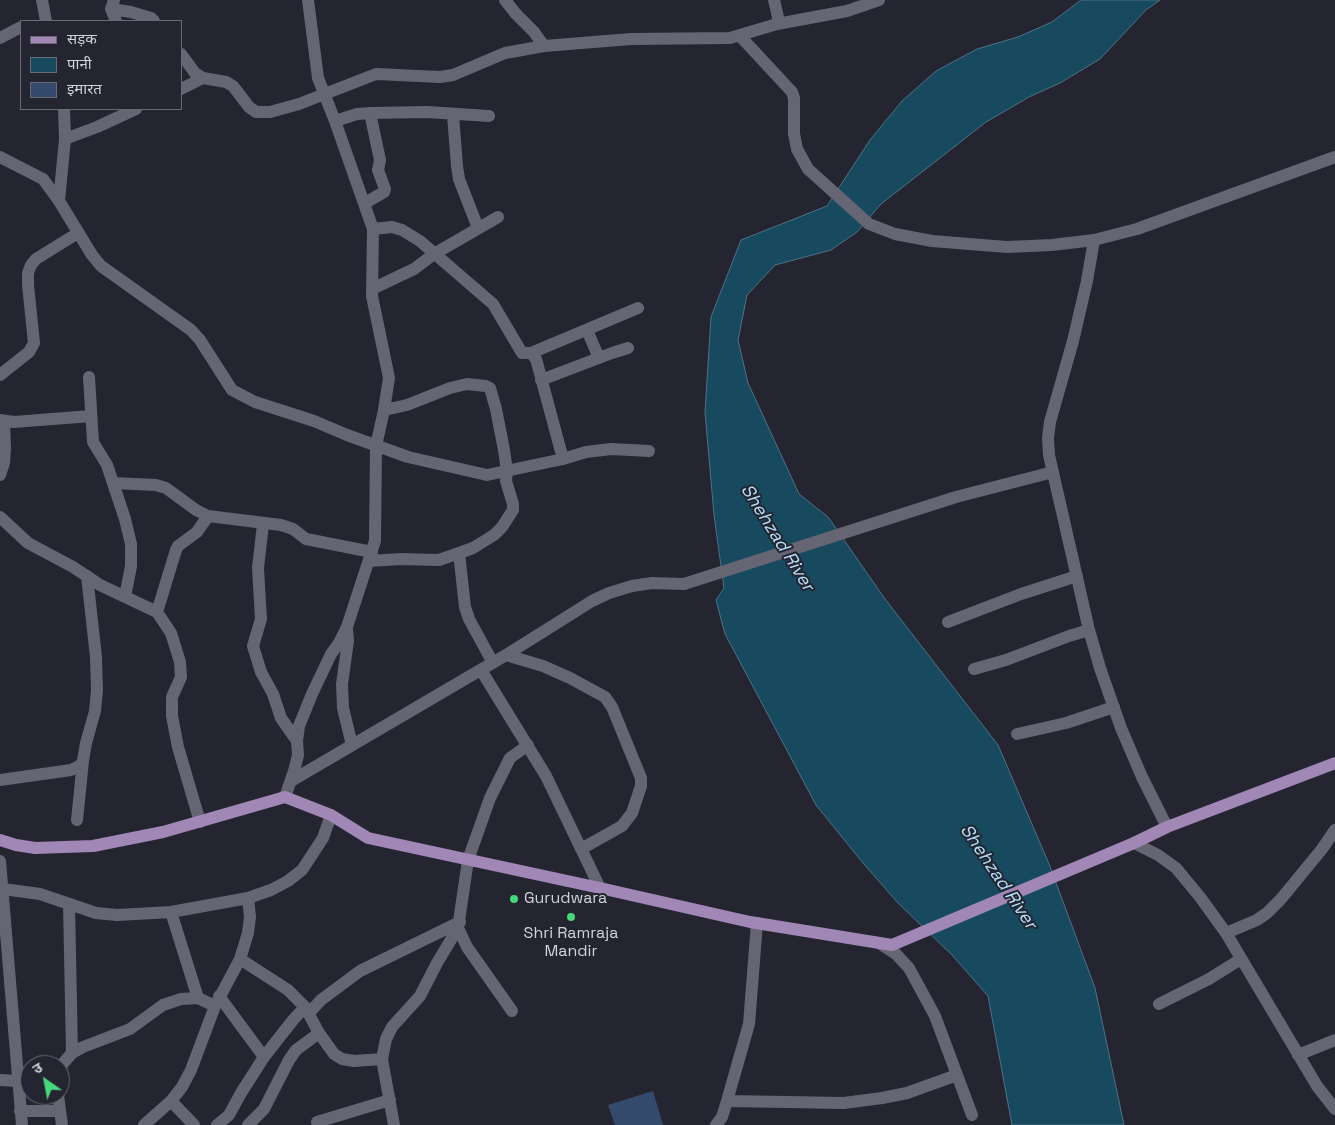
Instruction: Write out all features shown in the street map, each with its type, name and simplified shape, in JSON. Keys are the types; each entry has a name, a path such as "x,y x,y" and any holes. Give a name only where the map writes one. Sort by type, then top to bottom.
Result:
{"main road":[{"path":"0,840 35,848 93,846 163,832 285,797 331,815 368,838 757,923 892,945 1134,843 1167,827 1335,763"}],"street":[{"path":"42,0 42,20"},
{"path":"285,797 298,755 297,741 300,726 312,694 331,654 340,643 347,627 375,541 376,446 389,378 372,296 373,229 366,204 318,78 308,0"},
{"path":"505,0 544,46"},
{"path":"774,0 778,17 777,24"},
{"path":"182,55 195,73 203,78 226,82 233,86 249,108 256,112 270,112 299,104 376,74 440,77 453,75 505,54 544,46 630,40 730,38 777,24 847,11 862,3 879,0"},
{"path":"112,4 116,20"},
{"path":"112,4 153,20"},
{"path":"0,38 20,28"},
{"path":"740,36 792,92 794,98 794,134 798,149 808,168 869,224 895,234 932,241 997,246 1052,245 1094,240 1137,229 1335,157"},
{"path":"182,88 203,78"},
{"path":"59,201 65,140 64,110"},
{"path":"65,140 134,110"},
{"path":"335,121 357,114 370,113 427,112 489,116"},
{"path":"366,204 384,192 385,189 378,170 380,160 370,113"},
{"path":"453,115 459,179 478,228"},
{"path":"0,157 43,179 59,201 92,255 102,266 191,330 200,340 232,390 255,402 314,421 408,457 486,475 563,459 586,452 611,449 649,451"},
{"path":"372,289 414,269 434,254 498,217"},
{"path":"373,229 392,227 402,230 420,241 493,304 522,353 531,353 638,308"},
{"path":"0,374 28,352 34,343 28,285 28,273 31,265 36,259 78,233"},
{"path":"1094,240 1087,281 1050,422 1048,438 1053,472 1089,630 1100,668 1142,777 1167,827"},
{"path":"587,330 598,358"},
{"path":"541,380 628,348"},
{"path":"531,353 536,360 563,459"},
{"path":"89,378 93,442 107,465 125,519 131,544 131,566 125,597"},
{"path":"113,483 156,485 166,488 196,510 208,516 281,525 294,529 306,539 371,556 439,560 473,548 494,535 502,527 513,510 513,504 506,481 507,471 496,409 490,388 467,384 450,388 407,405 384,410"},
{"path":"0,475 4,464 5,448 2,420 14,422 91,416"},
{"path":"291,781 493,663 592,601 609,593 632,586 652,583 684,584 984,488 1053,472"},
{"path":"157,612 178,546 197,532 208,516"},
{"path":"0,517 28,543 73,567 100,585 157,612 171,633 180,662 182,677 172,697 172,716 178,747 200,822"},
{"path":"263,524 258,568 261,620 252,646 261,672 273,694 281,718 297,741"},
{"path":"459,553 465,607 469,619 493,663"},
{"path":"77,820 83,761 95,711 97,690 96,656 87,576"},
{"path":"948,622 1021,594 1077,576"},
{"path":"347,627 348,641 342,684 343,708 352,745"},
{"path":"974,669 1006,660 1089,630"},
{"path":"506,655 542,666 570,678 605,697 612,707 641,778 641,786 632,813 622,826 581,850"},
{"path":"481,670 546,776 600,888"},
{"path":"1017,734 1066,723 1114,708"},
{"path":"394,1125 382,1059 386,1039 392,1027 420,996 459,925 468,860 490,798 510,758 528,745"},
{"path":"0,780 71,770 81,765 83,761"},
{"path":"3,888 40,894 96,913 117,915 171,912 248,898 271,890 288,881 302,870 323,838 331,815"},
{"path":"1226,933 1257,920 1267,913 1322,849 1335,830"},
{"path":"1134,843 1158,855 1176,868 1200,897 1226,933 1317,1086 1335,1108"},
{"path":"0,860 22,1125"},
{"path":"144,1125 171,1101 182,1087 191,1070 217,1001 240,958 248,933 250,917 248,898"},
{"path":"69,904 72,1053"},
{"path":"171,912 198,998"},
{"path":"716,1125 722,1117 749,1024 757,923"},
{"path":"217,1125 229,1115 264,1057 293,1020 360,972 459,925"},
{"path":"459,925 467,947 512,1011"},
{"path":"878,942 896,954 909,968 935,1016 972,1115"},
{"path":"240,958 288,990 307,1010 318,1034 334,1054 342,1059 354,1061 382,1059"},
{"path":"1159,1004 1209,979 1241,959"},
{"path":"70,1055 83,1047 130,1029 163,1005 181,999 198,998 217,1001 264,1057"},
{"path":"248,1125 264,1109 296,1050 318,1034"},
{"path":"1298,1055 1335,1040"},
{"path":"727,1101 844,1103 863,1101 907,1093 958,1075"},
{"path":"0,1080 18,1081"},
{"path":"317,1122 390,1100"},
{"path":"171,1101 194,1125"},
{"path":"59,1105 62,1125"},
{"path":"20,1112 60,1111"}],"water":[{"name":"Shehzad River","path":"1081,0 1160,0 1146,10 1100,59 1060,83 1029,97 986,122 881,204 857,232 831,250 775,265 747,295 738,340 748,383 799,494 828,517 885,599 998,745 1049,864 1095,988 1124,1125 1012,1125 988,996 952,955 898,903 816,805 725,634 716,600 724,588 714,515 705,412 711,317 741,240 827,206 870,140 902,101 936,71 977,49 1018,37 1052,22"}],"building":[{"path":"653,1091 663,1125 615,1125 608,1105"}],"place":[{"name":"Gurudwara","path":"514,899"},
{"name":"Shri Ramraja Mandir","path":"571,917"}]}
